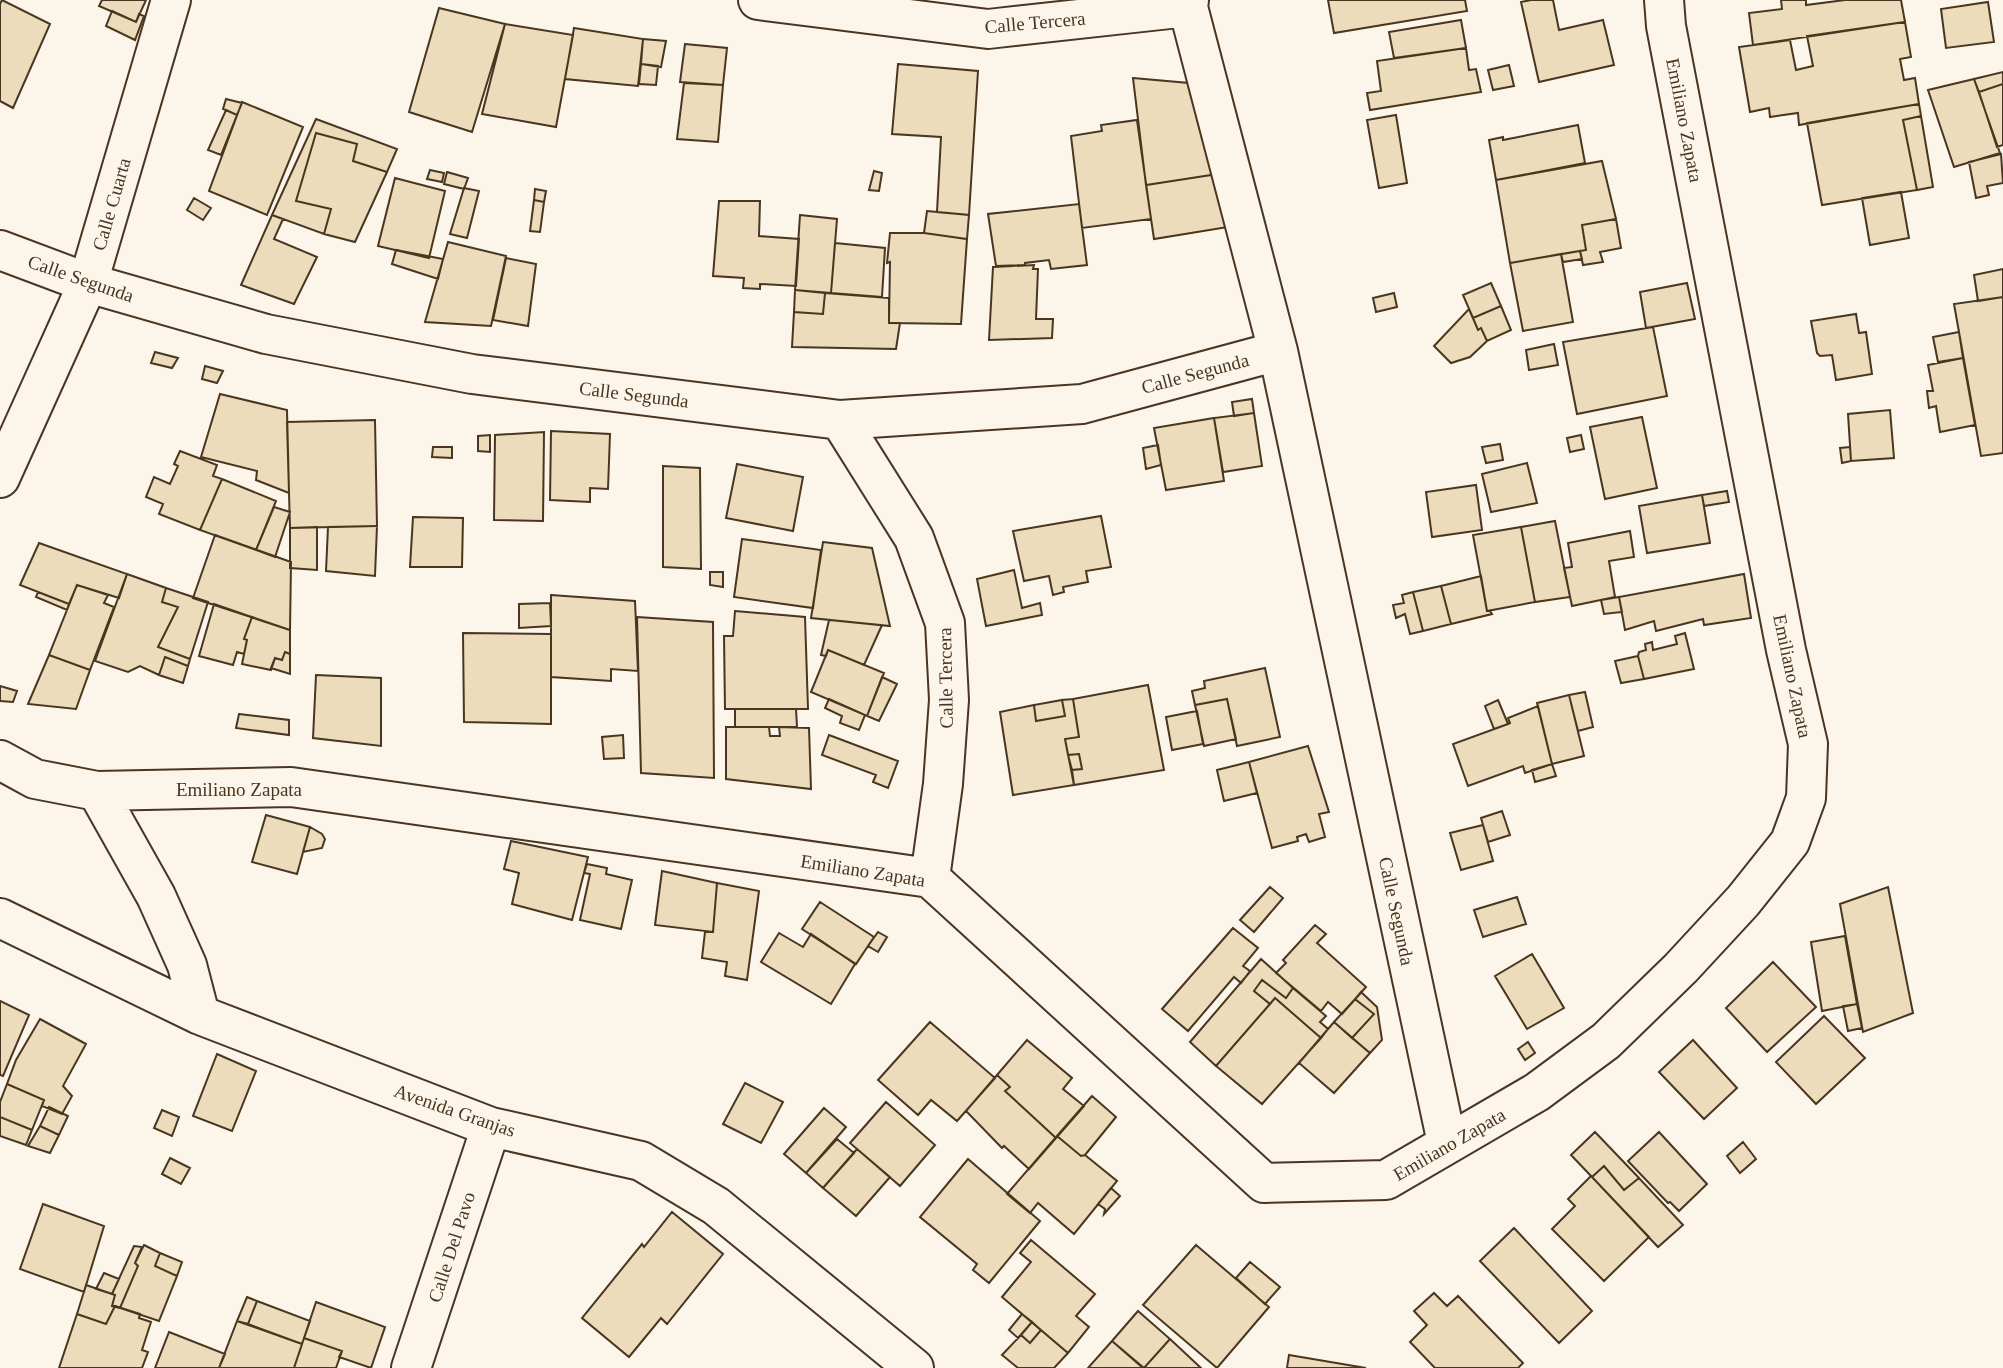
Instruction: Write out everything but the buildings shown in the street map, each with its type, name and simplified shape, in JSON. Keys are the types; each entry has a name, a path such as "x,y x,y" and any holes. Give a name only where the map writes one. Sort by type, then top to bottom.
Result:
{"street":[{"name":"Calle Cuarta","path":"0,478 88,283 171,0"},
{"name":"Calle Tercera","path":"758,0 988,29 1188,3"},
{"name":"Emiliano Zapata","path":"0,760 35,779 97,791 291,786 930,878 1264,1183 1386,1180 1537,1092 1606,1041 1681,968 1743,901 1790,842 1806,798 1808,744 1786,650 1666,26 1664,0"},
{"name":"Calle Segunda","path":"1188,3 1278,351 1447,1143"},
{"name":"Calle Segunda","path":"0,250 88,283 266,334 472,374 840,420 1082,404 1278,351"},
{"name":"Calle Tercera","path":"840,420 914,538 944,623 949,700 943,784 930,878"},
{"path":"97,791 156,896 187,965 200,1015"},
{"name":"Avenida Granjas","path":"0,918 200,1015 491,1127 641,1161 716,1206 914,1368"},
{"name":"Calle Del Pavo","path":"411,1368 491,1127"}]}
